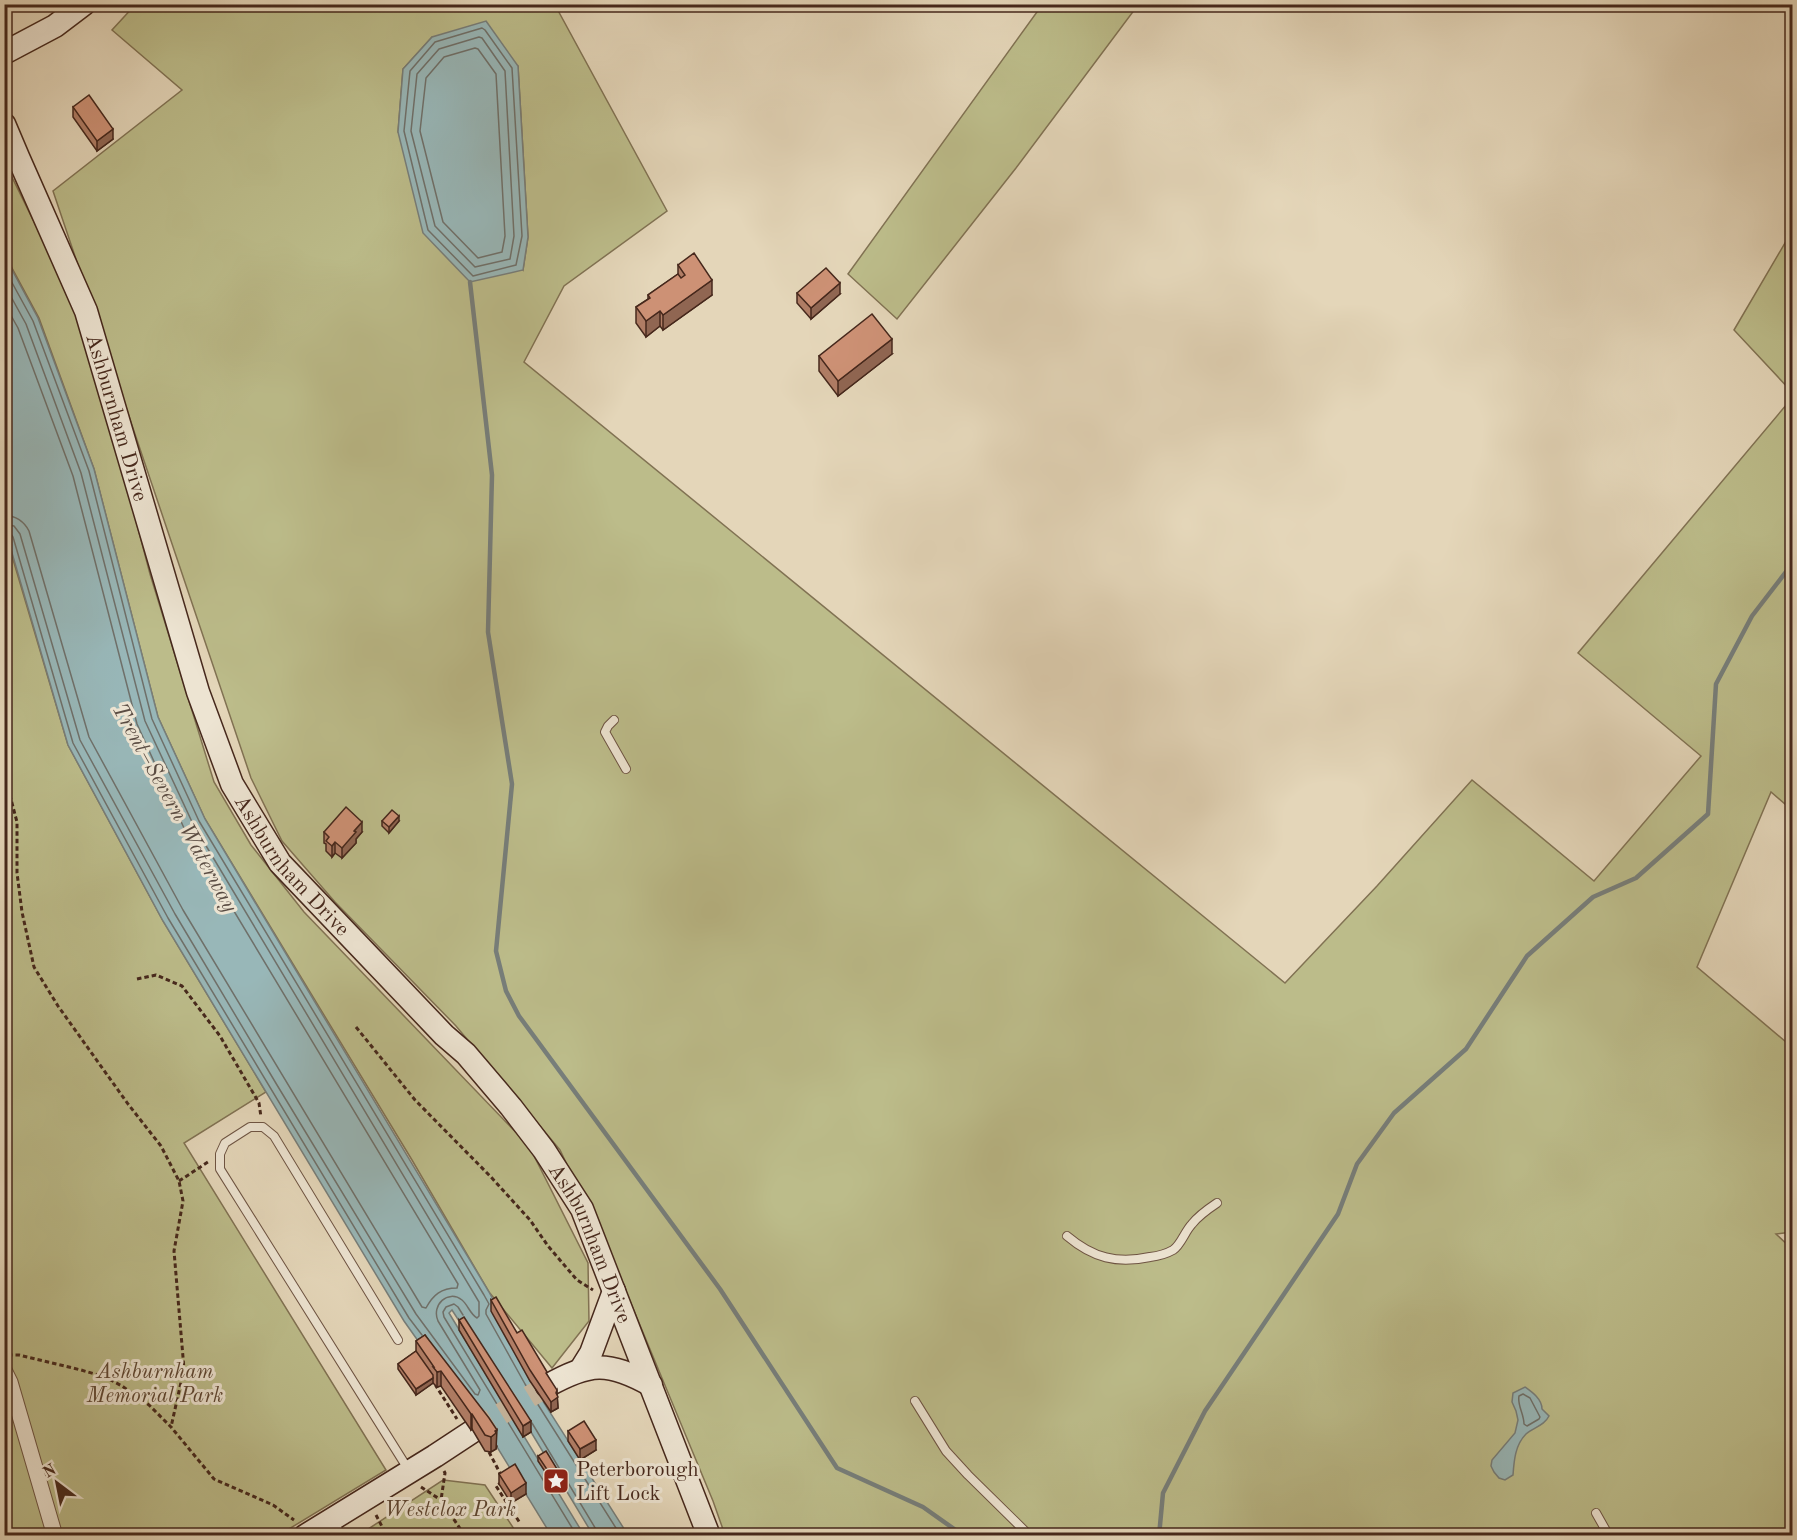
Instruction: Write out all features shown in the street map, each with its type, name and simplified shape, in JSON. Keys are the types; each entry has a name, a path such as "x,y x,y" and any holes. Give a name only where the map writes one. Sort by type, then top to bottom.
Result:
{"street":[{"path":"4,53 55,26 84,4"},
{"name":"Ashburnham Drive","path":"4,124 86,311 198,692 232,784 280,863 436,1026 466,1054 544,1150 582,1209 612,1295 651,1385 709,1536"},
{"path":"581,1369 591,1353 612,1295"},
{"path":"547,1386 581,1369 604,1367 632,1374 651,1385"},
{"path":"4,1370 10,1382 55,1536"},
{"path":"320,1531 366,1498 435,1456 480,1437"}],"lane":[{"path":"614,720 605,732 626,769"},
{"path":"398,1340 274,1136 263,1128 250,1127 225,1143 220,1154 220,1169 409,1472"},
{"path":"1067,1236 1078,1245 1108,1259 1138,1260 1159,1256 1174,1250 1190,1225 1217,1203"},
{"path":"915,1401 946,1451 1030,1536"},
{"path":"1596,1513 1609,1536"}],"path":[{"path":"4,772 17,822 17,873 22,912 34,967 58,1006 161,1146 179,1181 183,1201 174,1251 184,1369 171,1427"},
{"path":"136,979 156,975 182,986 226,1046 259,1103 263,1128"},
{"path":"356,1027 415,1100 530,1220 577,1280 612,1295"},
{"path":"179,1181 220,1154"},
{"path":"16,1355 105,1377 122,1386 149,1406 171,1427 214,1479 273,1504 320,1531"},
{"path":"439,1382 436,1386 450,1408"},
{"path":"480,1437 504,1480 496,1486 519,1523"},
{"path":"435,1456 445,1473 441,1500"},
{"path":"409,1472 423,1489 441,1500 465,1536"},
{"path":"366,1498 387,1536"}],"green space":[{"path":"135,5 555,5 667,211 564,286 524,362 1285,983 1377,886 1472,780 1594,881 1701,756 1578,653 1792,398 1792,810 1771,792 1697,967 1792,1047 1792,1232 1776,1234 1792,1249 1792,1535 725,1535 620,1277 560,1150 456,1026 335,902 282,841 251,778 53,191 182,90 112,30","holes":["432,37 518,66 528,237 523,270 398,132 403,69"]},
{"path":"1042,5 1138,5 1016,168 897,319 848,274"},
{"path":"4,161 75,305 99,380 150,574 214,782 251,845 304,912 529,1146 588,1263 589,1321 552,1368 489,1292 412,1160 205,819 158,717 94,469 39,318 5,255"},
{"path":"1792,231 1792,392 1734,330"},
{"name":"Ashburnham Memorial Park","path":"4,529 68,745 163,921 266,1092 184,1143 386,1470 279,1535 5,1535"},
{"name":"Westclox Park","path":"443,1480 485,1485 518,1535 359,1535"}],"water":[{"path":"486,21 518,66 528,237 523,270 470,282 423,233 398,132 403,69 432,37"},
{"name":"Trent–Severn Waterway","path":"4,255 38,318 94,469 158,717 205,819 489,1292 530,1381 628,1535 593,1535 531,1432 452,1310 449,1313 584,1535 551,1535 494,1442 404,1321 163,921 68,745 5,529"},
{"path":"1525,1387 1536,1396 1542,1409 1549,1416 1522,1438 1516,1453 1513,1475 1505,1480 1499,1478 1494,1472 1491,1466 1492,1460 1515,1433 1518,1420 1512,1402 1513,1393"}],"building":[{"path":"89,95 113,129 97,141 73,107"},
{"path":"694,253 712,280 663,315 660,311 646,321 636,307 650,298 648,295 678,274 681,278 685,275 678,265"},
{"path":"826,268 840,283 811,308 797,293"},
{"path":"872,314 892,339 838,381 819,356"},
{"path":"346,807 362,822 342,848 335,842 332,846 326,841 329,837 324,832"},
{"path":"392,810 399,816 389,827 382,821"},
{"path":"496,1297 517,1333 522,1330 557,1390 558,1397 551,1402 530,1370 491,1300"},
{"path":"464,1317 531,1421 523,1426 459,1320"},
{"path":"425,1335 497,1430 491,1437 485,1435 441,1371 437,1372 416,1341"},
{"path":"416,1351 433,1378 416,1389 398,1364"},
{"path":"584,1421 596,1440 580,1449 568,1431"},
{"path":"546,1451 557,1469 550,1474 538,1456"},
{"path":"515,1464 526,1483 511,1493 499,1474"}],"waterway":[{"path":"470,282 492,475 488,632 512,784 496,951 506,991 519,1016 720,1289 837,1468 923,1507 964,1536"},
{"path":"1159,1536 1163,1493 1205,1411 1338,1214 1357,1164 1394,1113 1466,1049 1527,956 1593,897 1636,878 1708,814 1716,684 1752,616 1792,564"}],"tunnel":[{"path":"473,1431 547,1386"}],"place":[{"name":"Peterborough Lift Lock","path":"556,1481"}]}
